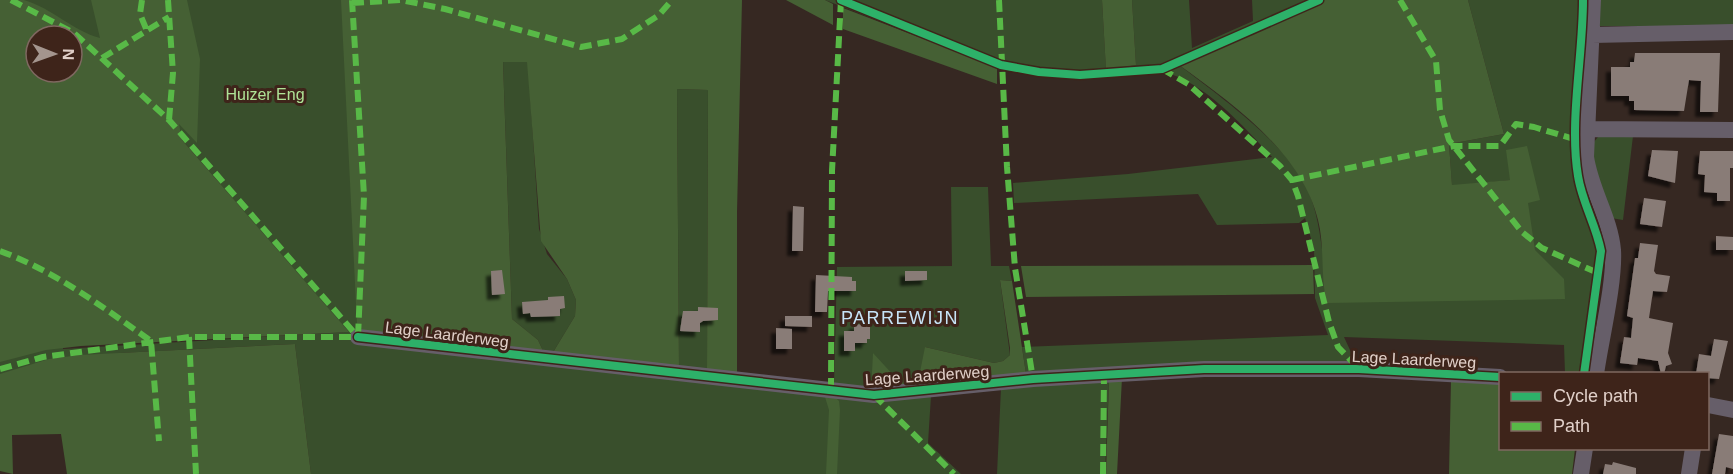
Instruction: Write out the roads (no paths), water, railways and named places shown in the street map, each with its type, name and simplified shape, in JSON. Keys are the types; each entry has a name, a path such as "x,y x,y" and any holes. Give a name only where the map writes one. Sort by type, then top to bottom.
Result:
{"street":[{"path":"1593,0 1586,157 1589,180 1608,225 1613,250 1596,372"},
{"path":"1592,35 1733,32"},
{"path":"1587,129 1733,130"},
{"name":"Lage Laarderweg","path":"358,337 874,395 1034,379 1204,369 1359,369 1499,377"},
{"path":"1709,405 1733,410"},
{"path":"1581,474 1585,450"},
{"path":"1689,474 1693,450"}],"district":[{"name":"PARREWIJN","path":"900,318"}],"park label":[{"name":"Huizer Eng","path":"265,94"}]}
